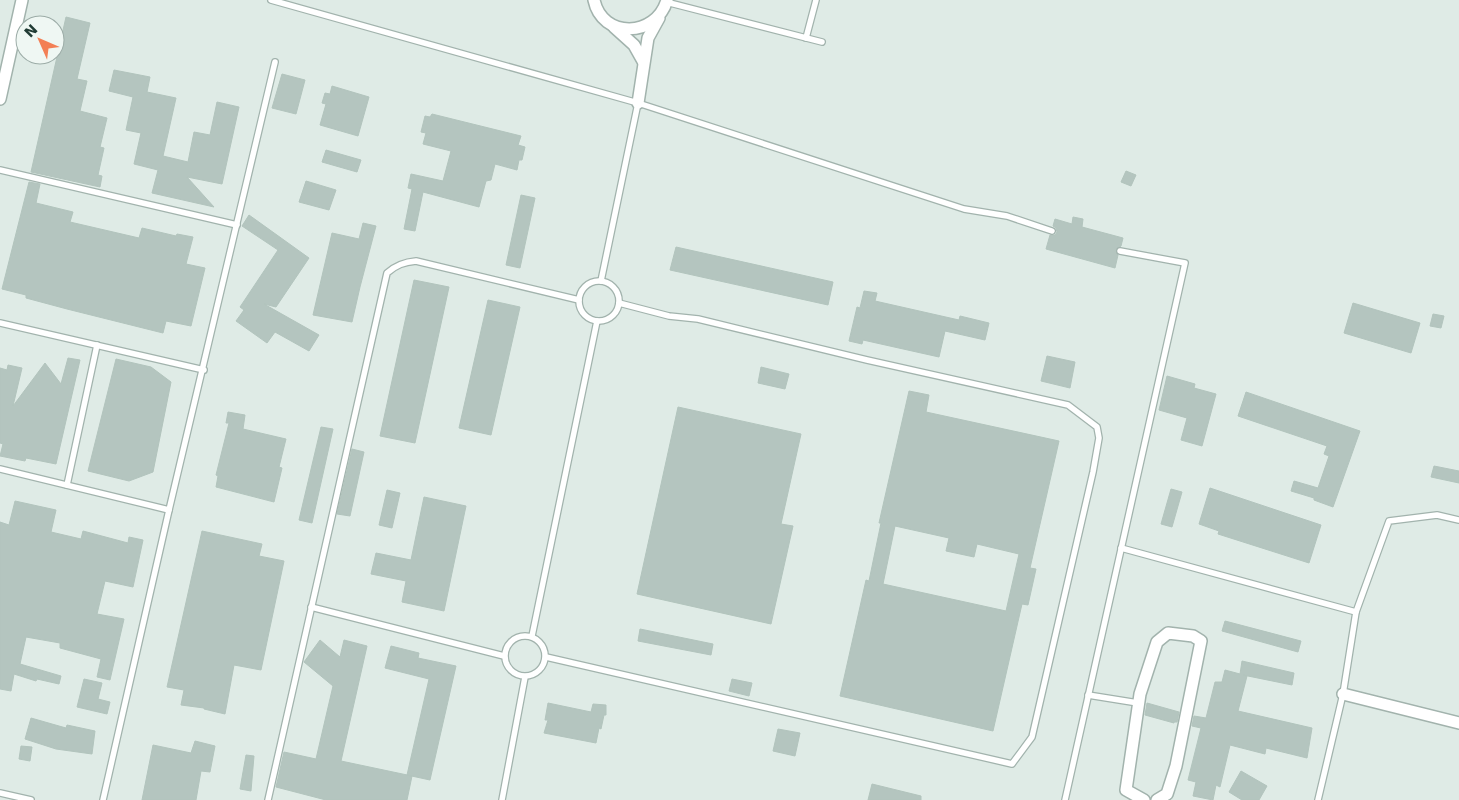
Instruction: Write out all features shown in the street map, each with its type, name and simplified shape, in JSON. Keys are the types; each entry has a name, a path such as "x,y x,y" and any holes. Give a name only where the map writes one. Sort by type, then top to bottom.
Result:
{"street":[{"path":"0,99 22,0"},
{"path":"594,0 601,16 634,45 643,61"},
{"path":"638,103 648,38 667,1"},
{"path":"612,24 624,29 638,28 650,23 660,14"},
{"path":"1144,800 1126,790 1138,703 1157,642 1168,632 1193,636 1201,642 1176,766 1167,794 1157,800"},
{"path":"1343,694 1459,722"}],"lane":[{"path":"271,0 638,103 964,208 1007,216 1052,231"},
{"path":"806,38 816,0"},
{"path":"667,1 822,42"},
{"path":"103,800 169,510 204,370 275,62"},
{"path":"601,281 638,103"},
{"path":"0,170 237,225"},
{"path":"1065,800 1185,263 1120,251"},
{"path":"268,800 387,273 402,263 416,261 579,300"},
{"path":"601,281 612,286 619,297 619,303 614,315 603,321 597,321 586,316 579,306 579,300 581,293 589,284 601,281"},
{"path":"546,657 1012,764 1032,737 1093,472 1099,438 1097,427 1068,405 867,360 698,319 669,316 619,303"},
{"path":"532,636 597,321"},
{"path":"0,323 204,370"},
{"path":"66,485 97,345"},
{"path":"0,468 169,510"},
{"path":"1318,800 1343,694 1356,612 1389,521 1437,515 1459,520"},
{"path":"1121,548 1356,612"},
{"path":"311,607 504,656"},
{"path":"519,636 532,636 542,644 546,657 542,669 531,677 525,677 518,676 508,668 504,656 508,644 519,636"},
{"path":"502,800 525,677"},
{"path":"1088,695 1138,703"},
{"path":"0,793 31,800"}],"building":[{"path":"66,17 90,23 77,79 87,81 80,111 107,118 100,147 104,148 98,175 102,176 100,187 31,172 55,65 65,65"},
{"path":"114,70 150,77 147,92 176,98 163,156 188,162 194,132 210,135 217,102 239,107 222,184 187,177 214,207 152,193 158,170 134,164 141,133 126,130 133,97 109,91"},
{"path":"282,74 305,80 296,114 272,108"},
{"path":"332,86 369,97 358,136 320,125 326,104 322,103 325,93 330,94"},
{"path":"432,114 521,136 518,145 525,147 522,160 519,160 517,170 495,164 491,180 486,181 479,207 423,192 415,231 404,229 412,189 408,188 411,174 443,181 451,151 423,144 426,133 421,132 425,116 430,117"},
{"path":"326,150 361,160 357,172 322,162"},
{"path":"1126,171 1136,175 1131,186 1121,182"},
{"path":"306,181 336,190 329,210 299,202"},
{"path":"29,182 40,184 36,203 73,212 70,222 139,238 142,228 176,236 177,234 193,237 186,264 205,268 191,326 166,321 163,333 26,298 26,295 2,289"},
{"path":"521,195 535,198 520,268 506,265"},
{"path":"249,215 309,258 276,307 264,304 319,335 309,351 275,332 267,343 236,321 244,310 240,307 278,250 242,226"},
{"path":"1073,217 1083,219 1082,227 1123,238 1121,246 1116,250 1118,255 1115,268 1046,249 1050,235 1055,235 1057,232 1053,226 1055,219 1072,224"},
{"path":"363,223 376,226 352,322 313,315 332,233 359,239"},
{"path":"676,247 833,282 828,305 670,270"},
{"path":"414,280 449,287 415,443 380,436"},
{"path":"864,291 877,293 875,301 959,320 960,316 989,323 985,340 945,331 939,357 863,340 862,344 849,341 857,307 860,308"},
{"path":"488,300 520,307 491,435 459,428"},
{"path":"1353,303 1420,323 1411,353 1344,333"},
{"path":"1433,314 1444,316 1441,328 1430,326"},
{"path":"1047,356 1075,362 1070,388 1041,381"},
{"path":"68,358 80,360 56,464 26,458 25,461 0,456 3,444 0,443 0,368 7,370 8,365 22,368 13,406 45,363 61,384"},
{"path":"116,359 151,367 171,382 153,472 129,481 88,471"},
{"path":"761,367 789,374 785,389 758,383"},
{"path":"1167,376 1195,384 1194,388 1216,394 1202,446 1181,440 1187,418 1159,410"},
{"path":"909,391 929,395 926,412 1059,441 1030,568 1036,569 1028,605 1022,604 993,731 840,696 866,580 869,581 881,523 879,523","holes":["895,526 949,538 946,551 974,557 977,544 1019,554 1006,611 883,584"]},
{"path":"1246,392 1360,431 1333,507 1314,500 1314,498 1291,491 1294,481 1318,488 1329,456 1324,454 1327,446 1238,416"},
{"path":"678,407 801,434 781,524 793,526 771,624 637,594"},
{"path":"228,412 245,415 243,429 286,439 279,467 282,468 274,502 216,487 218,476 216,475 229,423 226,423"},
{"path":"321,427 333,429 312,523 299,520"},
{"path":"352,449 364,452 350,516 337,514"},
{"path":"1434,466 1459,471 1459,483 1431,477"},
{"path":"1210,488 1321,525 1309,563 1218,534 1219,531 1199,524"},
{"path":"1171,489 1182,492 1172,527 1161,524"},
{"path":"387,490 400,493 392,528 379,525"},
{"path":"424,497 466,506 444,611 402,602 406,581 371,574 376,553 411,560"},
{"path":"15,501 56,510 51,532 81,539 83,531 128,543 129,537 143,540 133,587 105,581 97,614 124,619 110,680 97,677 101,659 60,648 60,643 26,637 20,664 61,676 59,684 37,679 36,681 14,674 11,691 0,689 0,522 9,525"},
{"path":"202,531 262,544 259,556 284,561 261,670 234,665 225,714 204,708 181,705 184,690 167,687"},
{"path":"1225,621 1301,641 1298,652 1222,631"},
{"path":"640,629 713,644 711,655 638,641"},
{"path":"320,640 340,657 344,640 367,646 341,761 412,776 407,800 326,800 276,787 284,752 316,759 333,686 304,662"},
{"path":"391,646 419,653 418,658 456,666 430,780 407,775 429,679 385,668"},
{"path":"1242,661 1294,673 1292,685 1243,675 1247,676 1238,711 1312,728 1307,758 1266,748 1265,754 1230,745 1220,787 1216,785 1213,800 1193,796 1196,782 1188,780 1201,728 1192,726 1194,716 1206,718 1215,682 1222,682 1225,670 1240,674"},
{"path":"84,679 102,683 98,699 110,702 107,714 77,707"},
{"path":"732,679 752,683 749,696 729,691"},
{"path":"548,703 591,712 593,704 606,705 606,715 604,715 601,729 599,728 596,743 544,733 548,720 545,720"},
{"path":"1147,703 1179,712 1177,722 1174,723 1145,715"},
{"path":"31,718 66,728 67,725 95,731 92,754 56,749 25,739"},
{"path":"778,729 800,733 795,756 773,751"},
{"path":"195,741 215,746 210,772 201,771 196,800 142,800 153,745 191,753"},
{"path":"21,746 32,747 30,761 19,759"},
{"path":"246,755 254,756 251,791 240,789"},
{"path":"1241,771 1267,786 1259,800 1242,800 1229,792"},
{"path":"872,784 921,796 921,800 868,800"}]}
